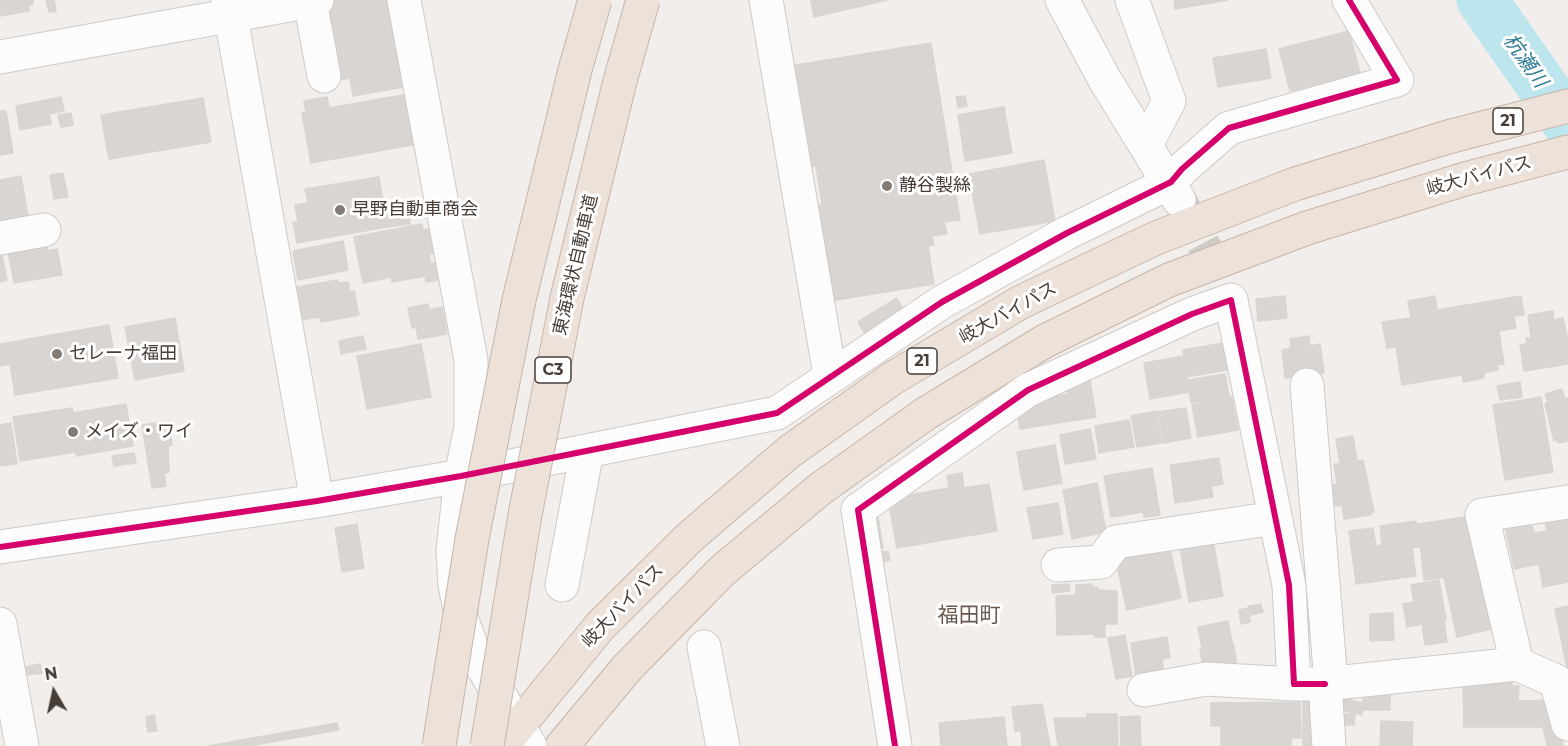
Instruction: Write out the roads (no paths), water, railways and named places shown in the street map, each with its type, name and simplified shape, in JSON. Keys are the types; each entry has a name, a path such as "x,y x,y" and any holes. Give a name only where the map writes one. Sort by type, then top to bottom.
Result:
{"highway":[{"name":"C3","path":"439,746 472,539 517,311 575,70 595,0"},
{"name":"東海環状自動車道","path":"487,746 525,515 567,298 620,81 643,0"},
{"name":"岐大バイパス","path":"517,738 601,625 690,537 789,452 893,378 1021,302 1156,238 1295,184 1448,137 1568,106"},
{"name":"岐大バイパス","path":"562,746 627,668 722,571 820,489 925,414 1045,341 1168,280 1306,228 1465,179 1568,152"}],"street":[{"path":"404,0 471,360 471,427 461,476 453,551 455,585 462,620 472,649 517,738"},
{"path":"766,0 830,375"},
{"path":"1062,0 1105,80 1175,191"},
{"path":"1132,0 1169,101 1146,145"},
{"path":"1175,191 1182,169 1230,129 1397,80 1348,0"},
{"path":"0,57 229,8 313,1 324,76"},
{"path":"229,8 317,501"},
{"path":"0,547 317,501 461,476 777,413 830,375 942,302 1067,233 1175,191"},
{"path":"0,238 45,230"},
{"path":"895,746 858,510 1028,390 1192,314 1228,292 1289,585 1317,684 1329,746"},
{"path":"1306,384 1317,684"},
{"path":"562,585 587,451"},
{"path":"1517,664 1482,516 1568,502"},
{"path":"1059,566 1101,562 1116,542 1275,518"},
{"path":"0,624 22,746"},
{"path":"704,647 723,746"},
{"path":"1144,690 1206,679 1317,684 1517,664 1556,681 1568,724"}],"waterway":[{"name":"杭瀬川","path":"1482,0 1568,123"}],"tunnel":[{"path":"1180,200 1225,285"}],"place":[{"name":"静谷製絲","path":"887,186"},
{"name":"早野自動車商会","path":"340,210"},
{"name":"セレーナ福田","path":"57,354"},
{"name":"メイズ・ワイ","path":"73,432"}],"district":[{"name":"福田町","path":"969,616"}]}
